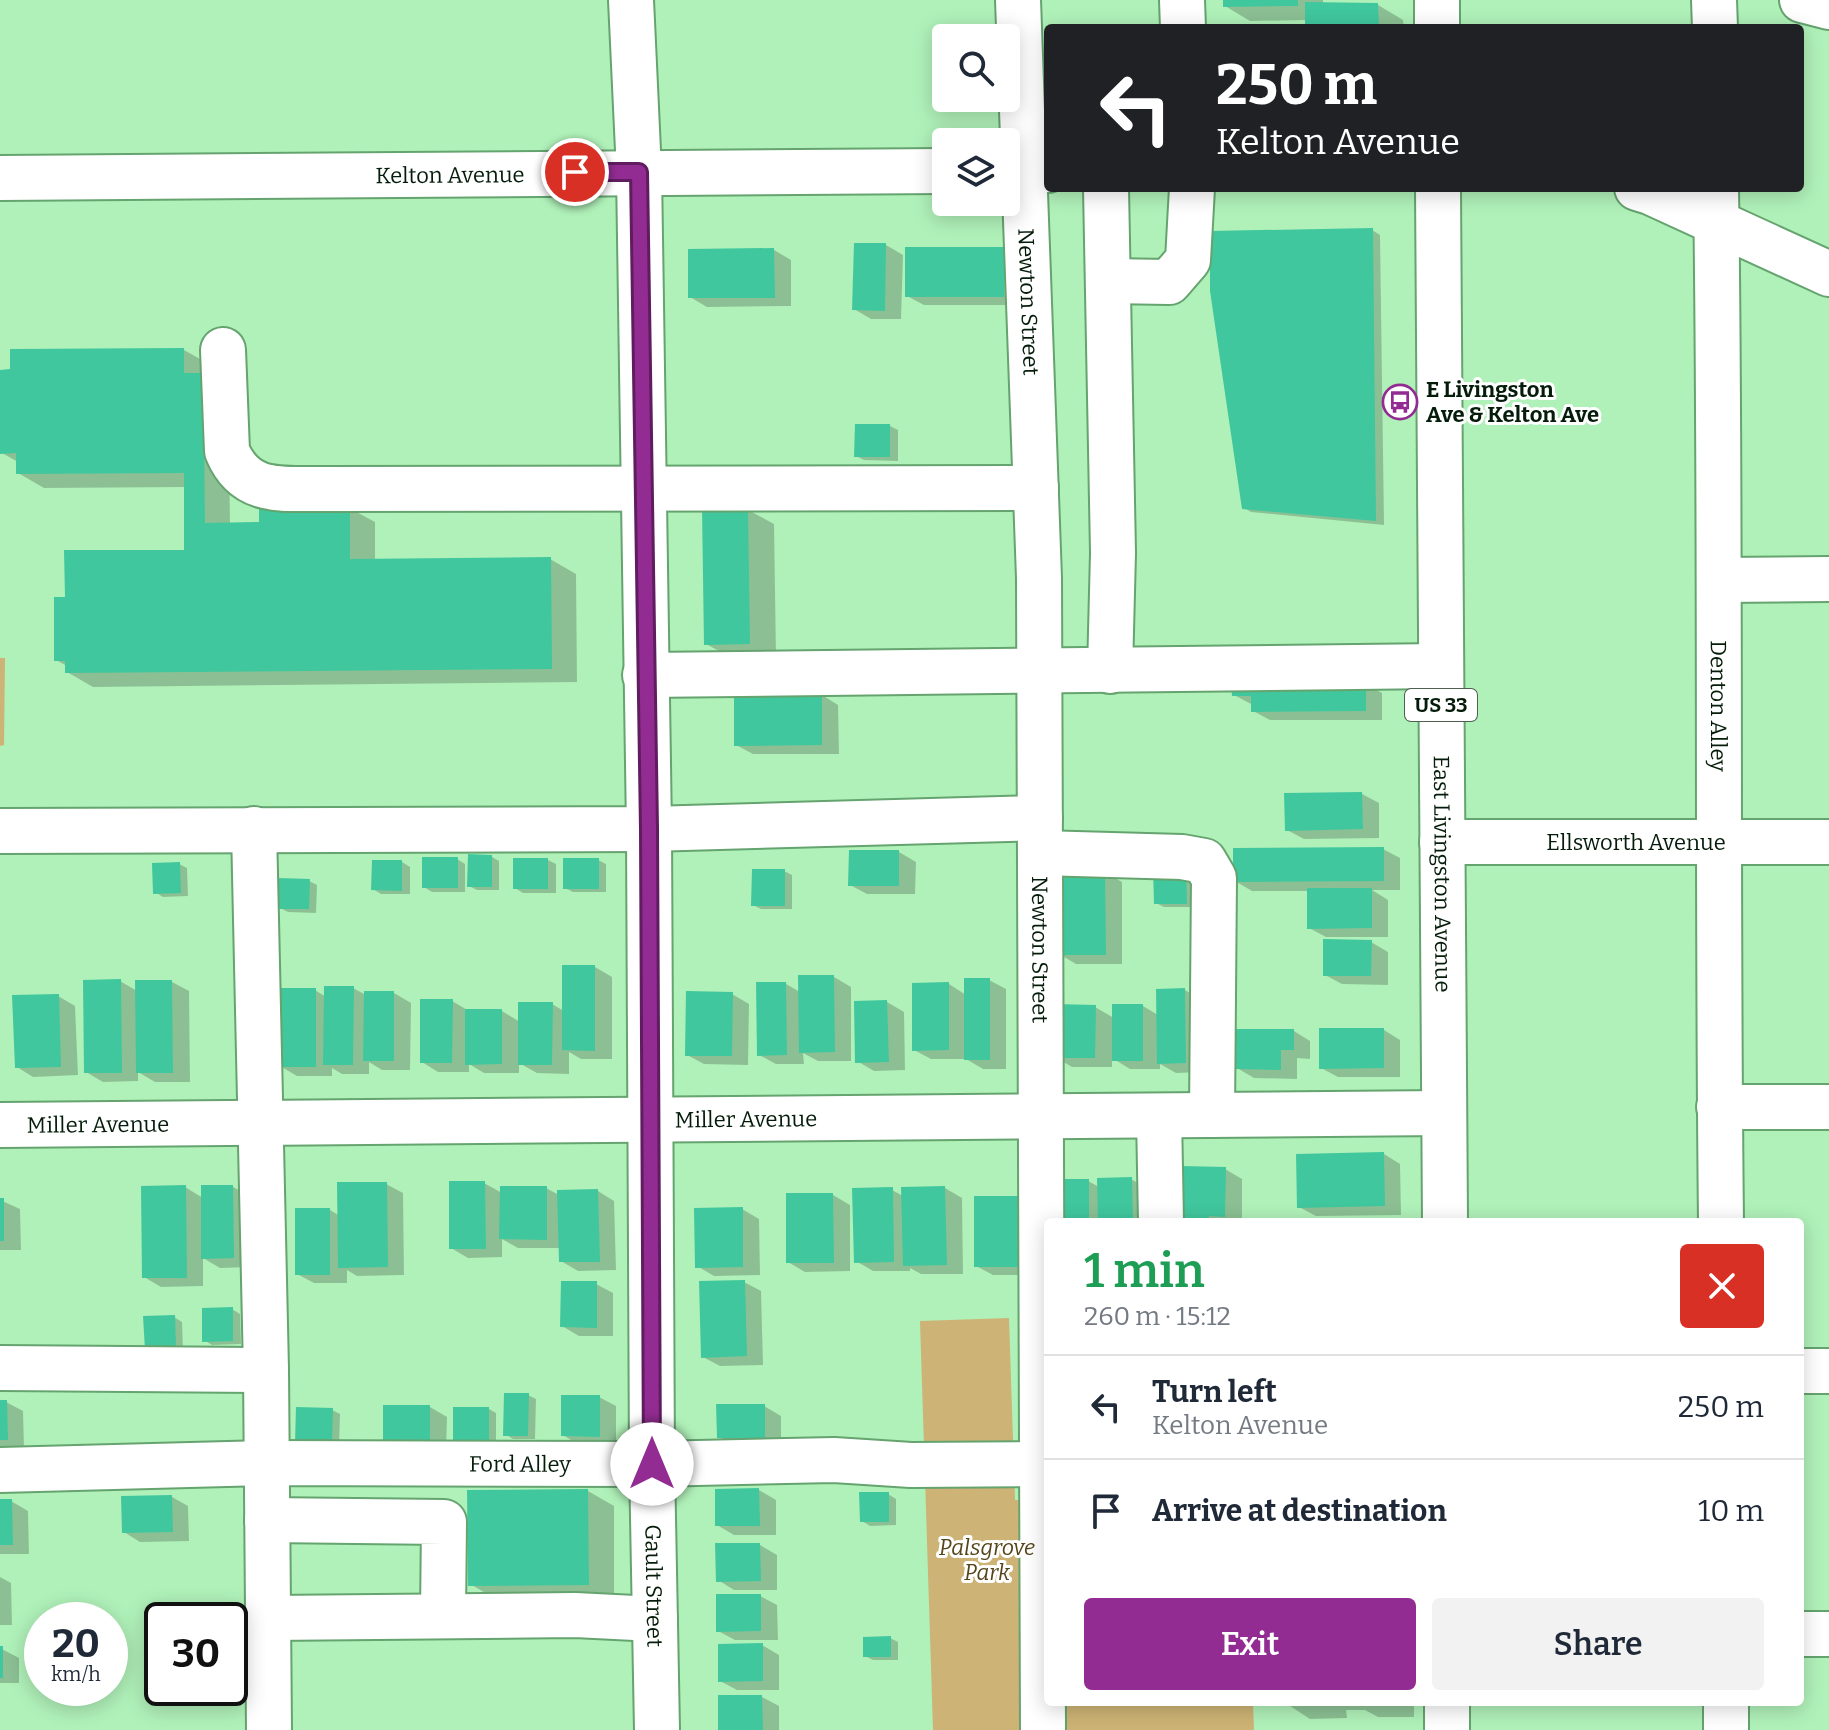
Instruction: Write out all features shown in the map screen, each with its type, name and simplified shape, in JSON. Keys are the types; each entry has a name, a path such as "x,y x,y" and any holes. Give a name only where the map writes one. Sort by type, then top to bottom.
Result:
{"street":[{"name":"Gault Street","path":"631,0 639,172 644,488 657,1730"},
{"name":"Newton Street","path":"1018,0 1036,488 1044,1332"},
{"path":"1182,0 1183,24"},
{"path":"1437,0 1437,24"},
{"path":"1714,0 1715,24"},
{"path":"1802,0 1829,7"},
{"name":"Kelton Avenue","path":"0,178 932,171"},
{"path":"1106,192 1113,553 1110,671"},
{"path":"1108,281 1169,282 1188,260 1192,192"},
{"name":"East Livingston Avenue","path":"1438,192 1445,1218"},
{"path":"1650,192 1717,206 1829,274"},
{"name":"Denton Alley","path":"1717,206 1721,580 1721,1218"},
{"path":"223,350 227,451 233,466 244,478 260,486 315,489 1036,488"},
{"path":"1721,580 1829,579"},
{"path":"645,675 1441,666"},
{"path":"254,829 266,1370 269,1730"},
{"path":"0,831 649,829 1040,836 1204,861 1214,878 1212,1115"},
{"name":"Ellsworth Avenue","path":"1442,842 1829,842"},
{"path":"1719,1107 1829,1107"},
{"name":"Miller Avenue","path":"0,1125 1444,1113"},
{"path":"1159,1116 1161,1218"},
{"path":"0,1368 266,1370"},
{"path":"1804,1371 1829,1371"},
{"name":"Newton Street","path":"1043,1730 1044,1412"},
{"name":"Ford Alley","path":"0,1470 267,1463 652,1464 834,1460 911,1465 1042,1464"},
{"path":"267,1520 444,1522 443,1616"},
{"path":"270,1618 575,1615 655,1619"},
{"path":"1804,1634 1829,1634"},
{"path":"1447,1706 1447,1730"},
{"path":"1726,1706 1726,1730"}],"green space":[{"path":"0,658 5,658 4,745 0,746"},
{"name":"Palsgrove Park","path":"1009,1318 1015,1500 1044,1500 1044,1706 1253,1706 1254,1730 933,1730 920,1321"}],"building":[{"path":"1223,0 1298,0 1298,6 1223,7"},
{"path":"1305,2 1378,3 1379,24 1305,24"},
{"path":"1373,228 1376,521 1242,509 1210,291 1210,231"},
{"path":"854,243 886,243 885,311 852,310"},
{"path":"905,247 1004,247 1004,297 905,297"},
{"path":"774,248 775,298 688,298 688,249"},
{"path":"184,348 184,373 213,373 214,431 204,431 205,523 259,522 259,507 350,506 350,559 551,557 552,669 65,673 65,661 54,661 54,597 65,597 64,550 184,550 184,473 16,474 16,453 0,454 0,370 10,369 10,349"},
{"path":"855,424 890,424 890,457 854,457"},
{"path":"702,508 748,508 750,644 704,645"},
{"path":"1366,682 1366,711 1251,712 1251,696 1232,696 1231,683"},
{"path":"822,693 822,745 734,746 734,694"},
{"path":"1362,792 1363,829 1285,831 1284,793"},
{"path":"1384,847 1384,881 1233,882 1233,848"},
{"path":"849,850 899,850 899,886 848,886"},
{"path":"468,854 492,855 492,887 467,887"},
{"path":"422,857 458,857 458,888 422,888"},
{"path":"513,858 548,858 548,889 513,889"},
{"path":"563,858 599,858 599,889 563,889"},
{"path":"372,860 402,860 402,891 371,890"},
{"path":"180,862 181,893 153,894 152,863"},
{"path":"1186,866 1187,904 1154,904 1153,867"},
{"path":"752,869 785,869 785,906 751,906"},
{"path":"1056,870 1105,870 1106,955 1057,955"},
{"path":"278,878 310,879 309,909 278,909"},
{"path":"1307,888 1372,888 1372,928 1307,929"},
{"path":"1323,939 1372,940 1371,976 1323,976"},
{"path":"562,965 595,965 595,1051 562,1050"},
{"path":"798,975 834,975 835,1052 799,1053"},
{"path":"964,978 990,978 990,1060 964,1060"},
{"path":"121,979 122,1073 84,1073 83,980"},
{"path":"135,980 172,980 173,1073 136,1073"},
{"path":"756,982 786,982 787,1055 757,1056"},
{"path":"949,982 949,1050 912,1051 912,983"},
{"path":"324,986 354,986 353,1065 323,1065"},
{"path":"278,988 316,988 316,1067 278,1067"},
{"path":"1185,988 1186,1063 1157,1064 1156,989"},
{"path":"364,991 394,991 394,1061 363,1061"},
{"path":"686,991 733,992 732,1056 685,1056"},
{"path":"59,994 61,1067 15,1068 12,995"},
{"path":"420,999 453,999 452,1063 420,1063"},
{"path":"887,1000 889,1062 855,1063 854,1001"},
{"path":"518,1002 553,1002 552,1065 518,1065"},
{"path":"1053,1004 1096,1005 1095,1058 1053,1058"},
{"path":"1112,1004 1143,1004 1143,1061 1112,1061"},
{"path":"465,1009 502,1009 502,1064 465,1065"},
{"path":"1319,1028 1384,1028 1384,1068 1319,1069"},
{"path":"1235,1029 1294,1029 1294,1050 1281,1050 1281,1070 1235,1069"},
{"path":"1384,1152 1385,1206 1297,1208 1296,1154"},
{"path":"1181,1166 1226,1167 1225,1217 1181,1218"},
{"path":"1132,1177 1133,1218 1098,1218 1097,1178"},
{"path":"1058,1179 1089,1179 1089,1218 1058,1218"},
{"path":"449,1181 485,1181 486,1249 449,1249"},
{"path":"337,1182 387,1182 388,1267 338,1268"},
{"path":"186,1185 187,1278 142,1278 141,1186"},
{"path":"201,1185 233,1185 234,1258 201,1259"},
{"path":"500,1186 547,1186 547,1240 499,1239"},
{"path":"945,1186 947,1265 903,1266 901,1187"},
{"path":"893,1187 894,1262 854,1263 852,1188"},
{"path":"598,1189 600,1262 559,1262 557,1190"},
{"path":"786,1193 833,1193 834,1263 786,1263"},
{"path":"974,1196 1021,1196 1021,1267 974,1267"},
{"path":"0,1198 4,1198 4,1241 0,1241"},
{"path":"743,1207 743,1267 695,1268 694,1208"},
{"path":"295,1208 330,1208 330,1275 295,1275"},
{"path":"745,1280 747,1356 701,1358 699,1281"},
{"path":"561,1281 597,1281 597,1328 560,1327"},
{"path":"233,1307 233,1341 202,1342 202,1308"},
{"path":"175,1315 176,1349 145,1350 143,1316"},
{"path":"504,1393 529,1393 528,1436 503,1436"},
{"path":"561,1395 600,1395 600,1437 561,1436"},
{"path":"0,1400 7,1400 8,1440 0,1440"},
{"path":"716,1404 765,1404 765,1439 717,1438"},
{"path":"383,1405 430,1405 430,1443 383,1443"},
{"path":"296,1407 333,1408 332,1444 295,1444"},
{"path":"453,1407 489,1407 489,1440 453,1440"},
{"path":"759,1488 760,1526 715,1526 715,1489"},
{"path":"588,1489 589,1585 468,1586 467,1490"},
{"path":"859,1492 889,1492 889,1522 860,1522"},
{"path":"172,1495 173,1532 122,1533 121,1496"},
{"path":"0,1499 12,1499 13,1545 0,1545"},
{"path":"715,1543 760,1543 761,1581 716,1582"},
{"path":"716,1594 761,1594 761,1631 716,1632"},
{"path":"891,1636 891,1657 863,1657 863,1637"},
{"path":"763,1643 763,1681 718,1682 718,1644"},
{"path":"0,1646 3,1646 3,1678 0,1678"},
{"path":"718,1695 762,1695 763,1730 718,1730"}],"place":[{"name":"E Livingston Ave & Kelton Ave","path":"1400,402"}],"route":[{"path":"575,172 639,172 649,829 652,1464"}]}
